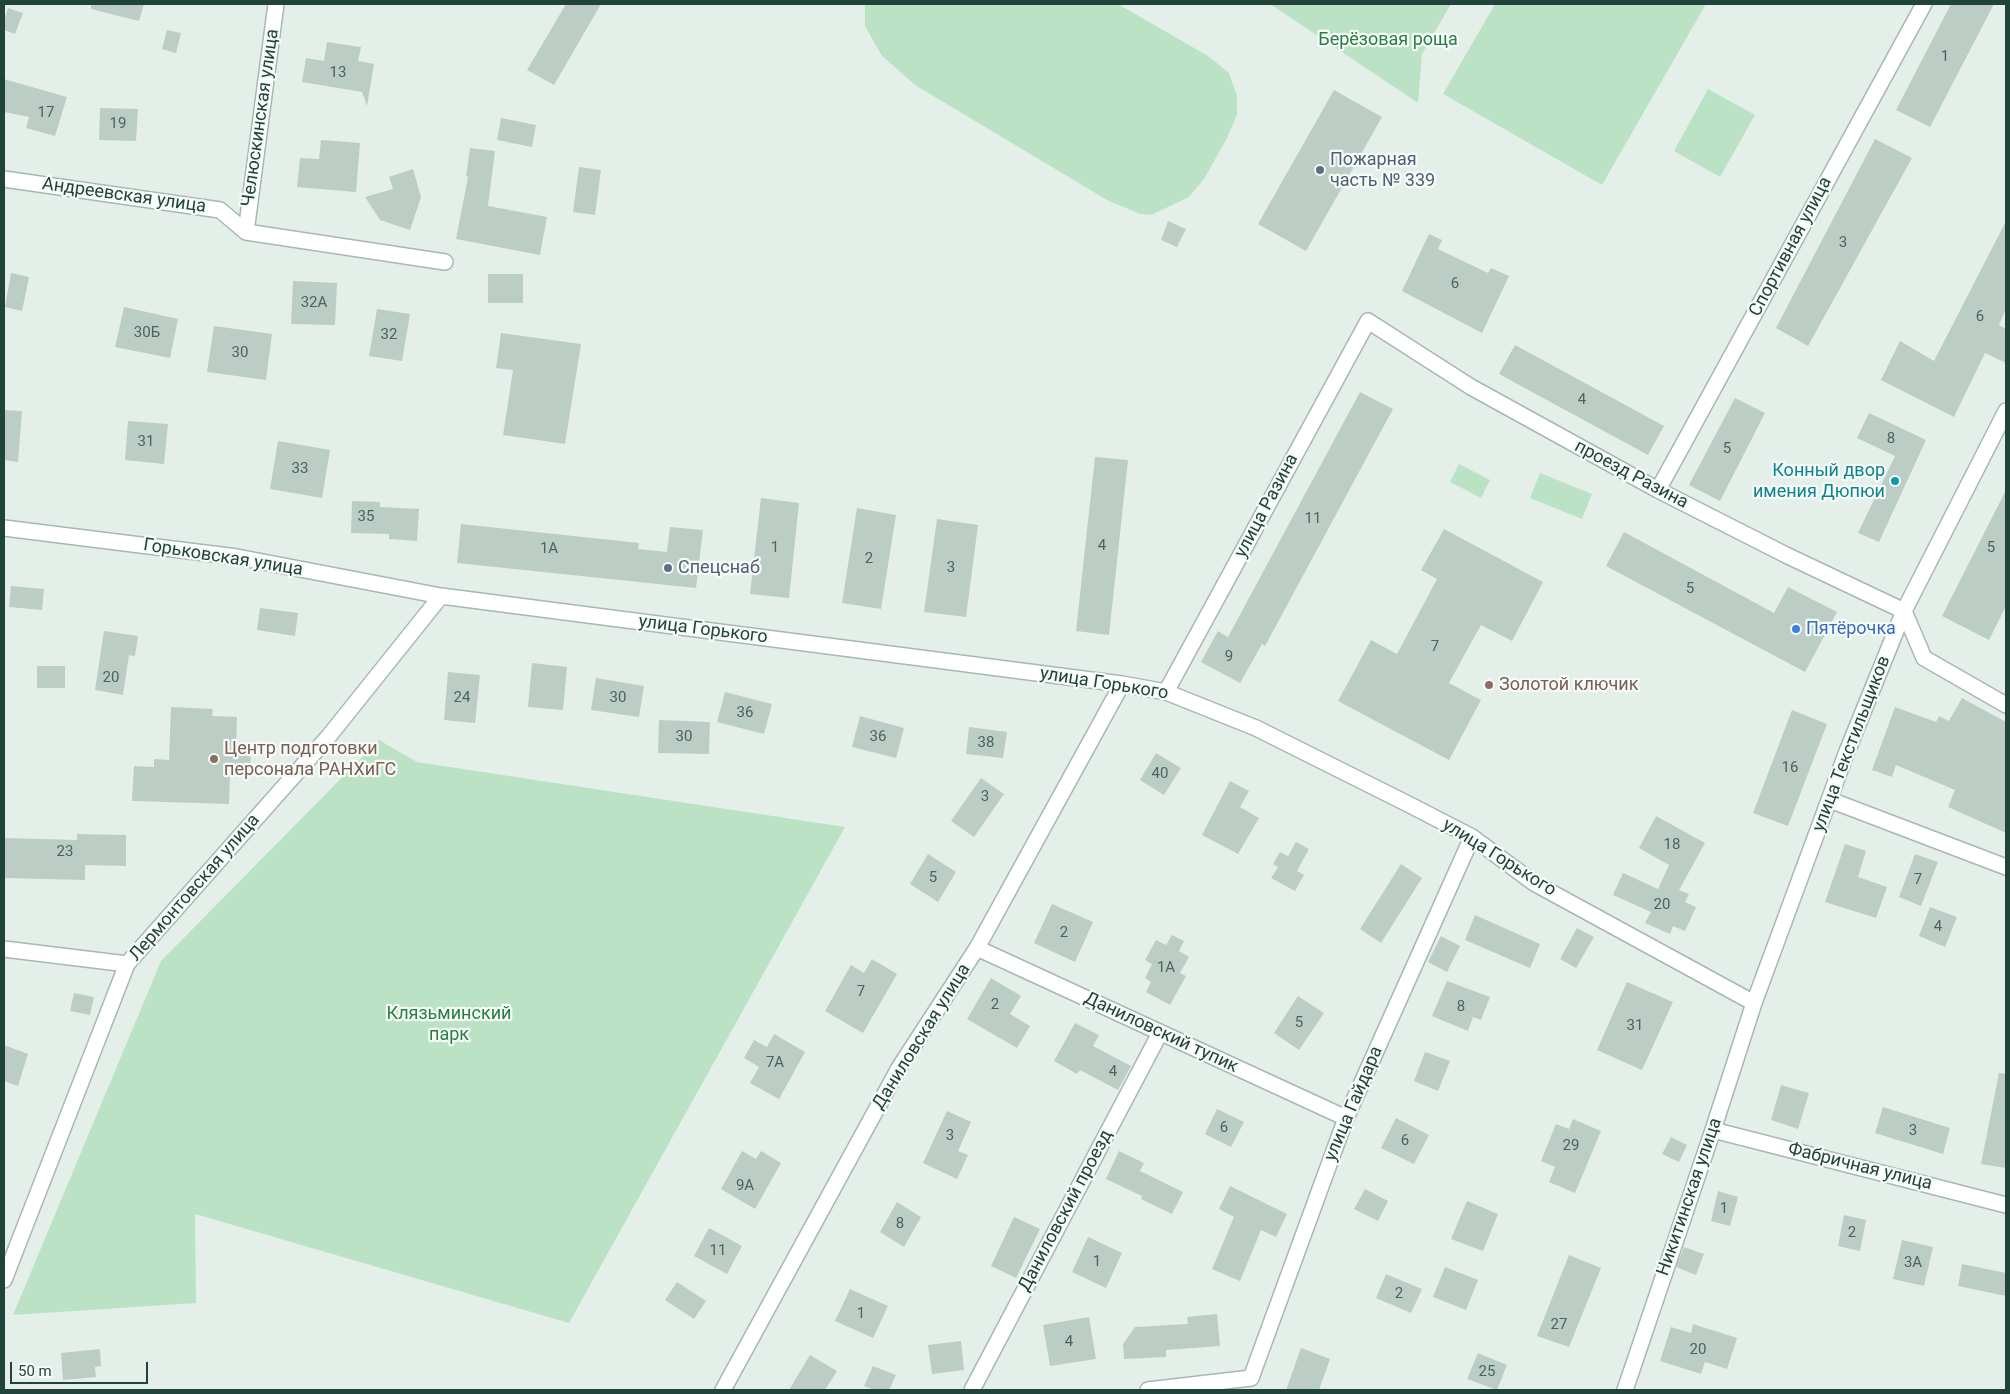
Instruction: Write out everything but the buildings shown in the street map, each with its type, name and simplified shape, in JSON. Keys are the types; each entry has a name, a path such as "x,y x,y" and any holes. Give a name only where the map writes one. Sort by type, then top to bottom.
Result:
{"street":[{"name":"Челюскинская улица","path":"246,232 276,4"},
{"name":"Спортивная улица","path":"1658,490 1924,4"},
{"name":"Андреевская улица","path":"4,178 220,210 246,232"},
{"path":"246,232 445,262"},
{"name":"проезд Разина","path":"1368,321 1471,387 1658,490 1786,555 1904,611"},
{"name":"улица Разина","path":"1166,692 1368,321"},
{"name":"улица Текстильщиков","path":"1754,1003 1846,754 1904,611 2006,411"},
{"name":"Горьковская улица","path":"4,528 237,557 441,596"},
{"name":"улица Горького","path":"441,596 1122,684 1166,692 1256,728 1472,837 1534,883 1754,1003"},
{"name":"Лермонтовская улица","path":"4,1280 127,964 329,736 441,596"},
{"path":"1904,611 1924,658 2006,705"},
{"name":"Даниловская улица","path":"723,1390 899,1068 977,948 1122,684"},
{"path":"1830,800 2006,867"},
{"name":"улица Гайдара","path":"1148,1390 1251,1378 1346,1118 1472,837"},
{"name":"Даниловский тупик","path":"977,948 1346,1118"},
{"path":"4,949 127,964"},
{"name":"Никитинская улица","path":"1625,1390 1754,1003"},
{"name":"Даниловский проезд","path":"972,1390 1160,1033"},
{"name":"Фабричная улица","path":"1713,1130 2006,1205"}],"green space":[{"path":"865,4 1118,4 1208,56 1229,73 1237,96 1237,115 1226,140 1204,179 1189,197 1151,215 1140,214 1107,200 915,85 882,56 865,26"},
{"name":"Берёзовая роща","path":"1270,4 1451,4 1422,54 1418,103"},
{"path":"1495,4 1706,4 1602,185 1443,94"},
{"path":"1708,89 1755,115 1720,177 1674,151"},
{"path":"1459,464 1490,480 1481,498 1450,482"},
{"path":"1540,473 1592,494 1582,519 1530,498"},
{"name":"Клязьминский парк","path":"379,740 417,762 845,827 569,1323 195,1214 196,1303 13,1315 161,961"}],"place":[{"name":"Пожарная часть № 339","path":"1320,170"},
{"name":"Конный двор имения Дюпюи","path":"1895,481"},
{"name":"Спецснаб","path":"668,568"},
{"name":"Пятёрочка","path":"1796,629"},
{"name":"Золотой ключик","path":"1489,685"},
{"name":"Центр подготовки персонала РАНХиГС","path":"214,759"}]}
